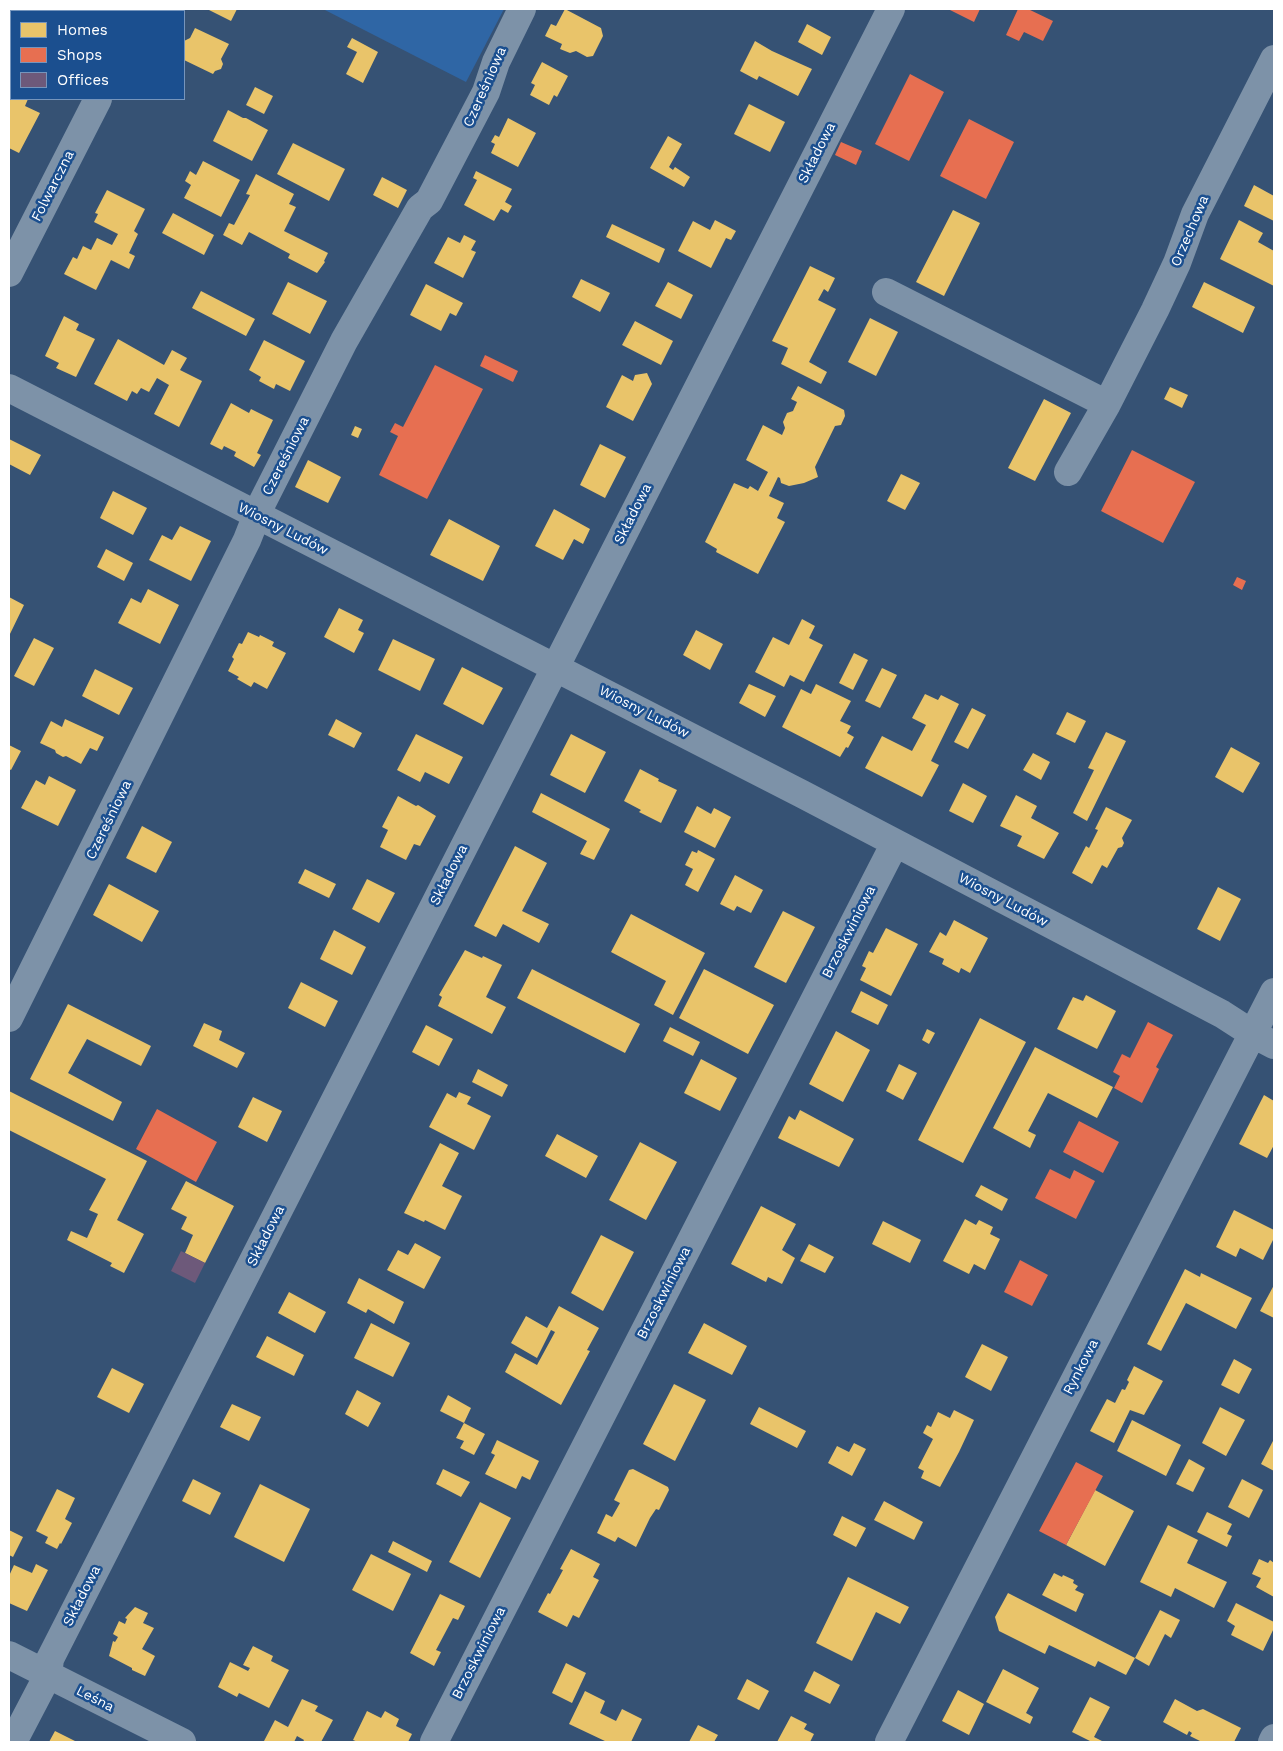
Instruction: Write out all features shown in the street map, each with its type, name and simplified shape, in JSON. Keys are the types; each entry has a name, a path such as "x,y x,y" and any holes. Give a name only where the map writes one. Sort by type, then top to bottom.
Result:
{"street":[{"name":"Czereśniowa","path":"9,1018 243,549 257,516 344,341 420,208 429,201 486,92 496,62 522,9"},
{"name":"Składowa","path":"13,1742 48,1675 50,1659 891,9"},
{"name":"Orzechowa","path":"1068,472 1155,310 1177,263 1195,214 1274,59"},
{"name":"Folwarczna","path":"9,273 97,100"},
{"path":"886,292 1106,404"},
{"name":"Wiosny Ludów","path":"9,388 556,667 895,843 1222,1014 1264,1040"},
{"name":"Brzoskwiniowa","path":"434,1742 895,843"},
{"name":"Rynkowa","path":"889,1742 1264,1040 1274,992"},
{"name":"Leśna","path":"9,1655 182,1742"},
{"path":"1272,1742 1274,1738"}],"shaded area":[{"path":"323,9 504,9 466,82"}],"building: Homes":[{"path":"207,9 237,9 231,21"},
{"path":"565,9 601,28 603,36 593,56 587,57 576,51 570,53 560,49 562,44 545,36 551,24 556,26"},
{"path":"807,24 831,37 822,55 798,42"},
{"path":"195,28 229,44 221,59 223,64 221,69 213,74 185,60 185,40 190,38"},
{"path":"352,38 378,52 363,83 346,74 357,52 347,47"},
{"path":"755,41 812,69 798,96 759,76 757,80 740,71"},
{"path":"542,62 568,76 557,97 554,95 549,105 530,95 535,85 531,83"},
{"path":"255,87 273,96 264,114 246,105"},
{"path":"9,88 10,100 28,100 25,106 40,113 19,153 9,148"},
{"path":"749,104 785,122 770,152 734,134"},
{"path":"228,110 268,130 252,161 213,141"},
{"path":"508,118 536,133 518,167 491,153 495,144 491,142 495,135 499,137"},
{"path":"668,136 682,144 669,167 673,170 675,167 690,177 684,187 650,168"},
{"path":"293,143 345,169 329,201 277,174"},
{"path":"203,161 240,180 221,217 184,198 191,185 185,181 190,171 196,175"},
{"path":"476,171 512,189 505,202 512,206 508,213 501,209 494,221 464,205 477,180 473,178"},
{"path":"256,174 294,194 289,204 296,207 284,231 328,253 325,262 317,273 288,258 290,254 249,232 242,245 223,235 229,223 234,225 250,195 246,194"},
{"path":"382,177 407,190 398,208 373,195"},
{"path":"1254,185 1274,196 1274,221 1244,206"},
{"path":"107,190 145,209 134,231 138,234 129,253 135,256 129,269 111,260 96,290 64,274 73,257 77,259 83,246 91,250 97,238 112,245 118,234 94,222 98,214 95,213"},
{"path":"953,210 980,223 944,296 916,282"},
{"path":"173,213 214,235 204,255 162,233"},
{"path":"715,220 736,231 731,240 726,238 711,268 678,251 693,221 710,230"},
{"path":"1239,220 1263,233 1258,242 1274,251 1274,286 1220,259"},
{"path":"612,224 665,249 659,263 606,237"},
{"path":"464,235 476,241 471,250 476,252 463,278 434,263 448,237 460,243"},
{"path":"810,266 835,278 828,292 824,289 818,300 836,309 809,362 827,372 821,384 781,364 788,348 772,341"},
{"path":"581,279 610,293 600,312 572,297"},
{"path":"288,282 327,301 310,334 272,314"},
{"path":"668,282 693,295 681,319 655,306"},
{"path":"1204,282 1255,307 1243,333 1192,307"},
{"path":"426,284 463,303 456,316 450,313 441,331 410,315"},
{"path":"201,291 255,319 246,336 192,308"},
{"path":"64,316 79,324 76,330 95,339 76,377 56,368 59,363 45,356"},
{"path":"870,318 898,332 876,376 848,362"},
{"path":"635,321 673,341 661,365 622,345"},
{"path":"118,339 164,365 172,350 187,358 180,370 202,381 179,427 154,414 169,385 157,378 149,392 141,388 137,394 132,391 127,401 94,384"},
{"path":"264,340 305,361 290,391 276,384 274,389 259,381 261,377 249,370"},
{"path":"647,373 652,384 633,421 606,407 622,375 633,381 635,375"},
{"path":"798,386 844,410 845,416 841,425 835,426 815,467 818,477 804,483 789,486 781,483 778,477 769,496 784,503 777,518 785,522 758,574 716,552 717,549 705,542 734,483 748,489 750,486 758,491 768,472 746,460 763,425 782,435 785,428 783,422 787,413 793,411 797,402 791,399"},
{"path":"1170,387 1188,395 1182,408 1164,399"},
{"path":"1044,399 1071,413 1035,481 1008,468"},
{"path":"231,403 249,413 251,409 273,420 257,453 261,455 254,467 234,456 236,452 224,446 222,450 210,444"},
{"path":"355,426 362,429 358,438 351,435"},
{"path":"9,439 41,455 30,475 9,464"},
{"path":"600,444 626,457 605,498 580,485"},
{"path":"308,460 341,477 328,503 295,487"},
{"path":"901,474 920,483 905,510 887,501"},
{"path":"113,491 147,508 133,535 100,518"},
{"path":"554,509 590,529 583,544 574,539 563,560 535,546"},
{"path":"449,519 500,546 483,581 430,555"},
{"path":"180,526 211,541 191,581 149,560 162,535 172,540"},
{"path":"106,549 133,563 124,581 97,567"},
{"path":"148,589 179,605 160,644 118,623 131,598 141,603"},
{"path":"9,597 24,605 9,636"},
{"path":"339,608 363,620 358,630 364,633 354,653 324,637"},
{"path":"802,619 815,626 809,638 823,645 804,682 790,675 784,687 755,672 773,637 789,645"},
{"path":"696,630 723,644 710,670 683,655"},
{"path":"248,632 259,637 260,635 274,642 272,646 286,653 267,689 254,682 251,687 228,671 239,643 242,644"},
{"path":"34,638 54,648 34,686 14,676"},
{"path":"393,639 435,659 420,691 378,670"},
{"path":"854,653 868,660 853,690 839,683"},
{"path":"462,667 503,688 483,725 443,704"},
{"path":"882,668 897,675 880,708 865,701"},
{"path":"95,669 133,688 119,715 82,696"},
{"path":"749,684 776,696 765,717 739,703"},
{"path":"816,684 851,701 840,721 851,726 847,733 854,737 840,757 782,727 801,689 811,694"},
{"path":"925,694 938,700 941,695 959,704 931,761 939,765 922,797 865,768 882,736 912,751 926,725 912,718"},
{"path":"972,708 986,715 968,749 954,742"},
{"path":"1067,712 1086,721 1075,743 1056,734"},
{"path":"65,719 104,737 97,751 90,748 81,764 66,756 63,757 56,753 55,750 40,743 51,721 62,727"},
{"path":"336,719 362,733 354,748 328,735"},
{"path":"1106,732 1126,741 1087,821 1073,813 1094,770 1088,768"},
{"path":"416,734 463,757 449,784 425,772 420,782 397,770"},
{"path":"571,734 606,752 585,793 550,775"},
{"path":"9,745 21,751 11,770 9,769"},
{"path":"1231,747 1260,763 1243,793 1215,777"},
{"path":"1033,753 1050,762 1041,780 1023,770"},
{"path":"640,769 659,779 658,781 677,790 661,823 639,812 641,810 624,801"},
{"path":"49,776 76,790 58,826 21,808 36,780 45,785"},
{"path":"963,783 987,796 973,823 949,811"},
{"path":"541,793 610,829 594,860 580,854 587,841 532,812"},
{"path":"1016,795 1037,806 1031,818 1059,833 1044,859 1017,846 1022,836 1000,826"},
{"path":"398,796 436,816 420,846 414,844 406,860 380,847 388,830 382,827"},
{"path":"697,806 711,814 714,808 731,817 715,848 684,832"},
{"path":"1106,807 1132,820 1122,838 1124,843 1122,847 1118,848 1107,868 1102,865 1092,884 1072,873 1086,846 1089,848 1098,830 1095,829"},
{"path":"142,826 172,842 156,873 126,858"},
{"path":"515,846 547,863 522,911 549,924 539,943 503,924 496,937 474,926"},
{"path":"698,850 715,859 698,892 685,885 693,869 685,865 692,851 697,853"},
{"path":"305,869 336,884 329,898 298,883"},
{"path":"735,875 763,890 751,913 737,906 734,911 720,904"},
{"path":"367,879 395,893 379,923 352,909"},
{"path":"109,884 159,911 142,942 93,915"},
{"path":"1218,887 1241,899 1220,941 1197,929"},
{"path":"783,911 815,927 786,983 754,967"},
{"path":"631,914 705,953 673,1015 654,1005 666,981 611,952"},
{"path":"954,920 988,938 970,973 961,968 959,973 942,964 944,959 929,952 940,932 946,936"},
{"path":"886,928 918,944 891,996 860,980 866,968 862,966 869,951 873,953"},
{"path":"334,930 366,947 352,975 320,959"},
{"path":"465,950 502,965 486,997 506,1007 492,1034 438,1006 442,997 439,995"},
{"path":"532,969 640,1024 625,1053 517,998"},
{"path":"704,969 774,1005 748,1054 679,1018"},
{"path":"301,982 338,1001 325,1027 288,1008"},
{"path":"861,991 888,1005 878,1025 851,1012"},
{"path":"1086,995 1116,1011 1097,1049 1057,1029 1073,997 1083,1001"},
{"path":"68,1004 151,1046 141,1066 87,1039 68,1073 122,1102 113,1121 30,1079"},
{"path":"980,1018 1026,1042 963,1163 918,1140"},
{"path":"204,1023 222,1031 219,1040 245,1053 237,1068 193,1046"},
{"path":"426,1025 453,1039 439,1066 412,1052"},
{"path":"670,1027 700,1042 693,1056 663,1041"},
{"path":"927,1029 935,1033 929,1044 922,1040"},
{"path":"836,1031 870,1050 843,1102 809,1084"},
{"path":"1035,1047 1113,1087 1097,1118 1048,1093 1028,1131 1036,1135 1030,1148 993,1128"},
{"path":"701,1059 737,1078 720,1111 684,1093"},
{"path":"899,1064 917,1073 903,1100 886,1091"},
{"path":"478,1069 508,1085 502,1097 472,1082"},
{"path":"9,1091 147,1161 117,1220 144,1234 124,1273 110,1266 112,1263 67,1240 71,1231 87,1238 98,1214 89,1210 106,1179 9,1130"},
{"path":"459,1092 471,1097 467,1104 491,1116 474,1150 429,1127 447,1093 456,1098"},
{"path":"1264,1095 1274,1101 1274,1145 1267,1158 1239,1144"},
{"path":"253,1097 282,1111 267,1142 238,1127"},
{"path":"800,1110 854,1139 839,1167 778,1138 789,1116 795,1120"},
{"path":"557,1134 598,1156 586,1178 545,1156"},
{"path":"640,1142 677,1162 646,1220 609,1200"},
{"path":"440,1143 459,1153 442,1186 462,1196 445,1230 425,1220 424,1222 404,1213"},
{"path":"186,1181 234,1206 205,1263 185,1253 193,1235 181,1229 187,1217 171,1209"},
{"path":"981,1185 1008,1199 1002,1211 975,1196"},
{"path":"761,1206 796,1224 782,1250 795,1258 782,1284 768,1277 766,1282 731,1264"},
{"path":"1234,1210 1274,1230 1274,1238 1263,1260 1240,1248 1236,1257 1216,1247"},
{"path":"965,1219 976,1225 979,1220 993,1227 990,1234 1000,1239 985,1270 974,1264 969,1274 943,1261"},
{"path":"883,1221 921,1240 910,1263 872,1244"},
{"path":"601,1235 634,1252 603,1311 571,1293"},
{"path":"415,1243 441,1257 424,1289 387,1270 398,1250 408,1255"},
{"path":"809,1244 834,1257 825,1273 800,1261"},
{"path":"1185,1269 1200,1277 1201,1273 1252,1298 1236,1329 1186,1303 1161,1351 1147,1344"},
{"path":"359,1278 404,1302 394,1324 368,1309 366,1313 347,1303"},
{"path":"1274,1285 1274,1318 1260,1311"},
{"path":"289,1292 326,1312 315,1333 278,1313"},
{"path":"559,1306 599,1328 587,1350 590,1351 561,1405 505,1372 515,1353 537,1365 555,1332 551,1330 537,1358 511,1343 526,1316 547,1328"},
{"path":"371,1323 410,1343 393,1377 354,1358"},
{"path":"704,1323 747,1346 732,1375 688,1353"},
{"path":"267,1336 304,1355 294,1376 256,1357"},
{"path":"982,1344 1008,1357 991,1391 965,1377"},
{"path":"1234,1359 1252,1369 1239,1394 1221,1385"},
{"path":"1134,1366 1163,1381 1144,1415 1130,1410 1114,1443 1090,1431 1107,1399 1115,1403 1122,1389 1125,1390 1129,1382 1127,1380"},
{"path":"112,1368 144,1384 129,1413 97,1397"},
{"path":"674,1384 706,1400 675,1461 643,1444"},
{"path":"357,1390 381,1403 368,1427 345,1414"},
{"path":"448,1395 471,1408 464,1423 440,1411"},
{"path":"232,1404 261,1417 249,1441 220,1427"},
{"path":"759,1407 806,1431 797,1448 750,1424"},
{"path":"1220,1407 1245,1420 1226,1456 1202,1443"},
{"path":"954,1410 974,1420 940,1487 921,1478 924,1471 918,1468 933,1439 923,1433 927,1425 931,1427 938,1412 950,1418"},
{"path":"1132,1420 1181,1445 1166,1476 1117,1451"},
{"path":"464,1423 485,1434 474,1455 460,1448 464,1441 456,1438"},
{"path":"1274,1439 1274,1471 1261,1464"},
{"path":"497,1440 539,1461 530,1480 522,1476 516,1489 485,1474 495,1455 491,1453"},
{"path":"854,1443 866,1449 852,1476 828,1463 837,1446 849,1452"},
{"path":"1189,1459 1205,1468 1193,1492 1176,1484"},
{"path":"443,1469 470,1482 461,1497 436,1484"},
{"path":"633,1469 668,1487 669,1490 659,1510 656,1509 650,1518 636,1547 618,1537 615,1542 597,1533 606,1514 612,1517 620,1503 614,1500 629,1470"},
{"path":"193,1479 221,1493 210,1515 182,1501"},
{"path":"1242,1479 1263,1490 1249,1518 1228,1507"},
{"path":"260,1484 310,1509 284,1562 234,1537"},
{"path":"57,1489 75,1498 65,1519 72,1523 57,1549 45,1543 48,1537 36,1531"},
{"path":"1095,1490 1134,1511 1105,1566 1066,1545"},
{"path":"884,1501 923,1522 914,1540 874,1520"},
{"path":"480,1502 511,1518 480,1578 449,1562"},
{"path":"1207,1512 1232,1524 1227,1534 1232,1536 1227,1547 1197,1532"},
{"path":"842,1516 866,1528 856,1547 833,1535"},
{"path":"1168,1525 1198,1540 1187,1563 1227,1582 1214,1608 1175,1588 1171,1597 1140,1582"},
{"path":"9,1530 23,1537 13,1557 9,1555"},
{"path":"393,1541 432,1561 427,1572 388,1552"},
{"path":"571,1549 600,1564 593,1577 599,1580 579,1618 573,1615 567,1627 538,1612 563,1570 560,1569"},
{"path":"371,1554 411,1574 393,1611 352,1590"},
{"path":"1259,1559 1268,1563 1270,1560 1274,1563 1274,1597 1256,1587 1261,1578 1252,1574"},
{"path":"36,1564 48,1570 27,1611 9,1603 9,1576 14,1565 32,1573"},
{"path":"1054,1573 1074,1580 1073,1583 1078,1586 1075,1590 1084,1594 1076,1612 1042,1595"},
{"path":"848,1577 909,1607 900,1624 876,1612 852,1661 816,1643"},
{"path":"1008,1593 1135,1658 1126,1675 1098,1661 1095,1667 1049,1645 1045,1654 999,1631 995,1617"},
{"path":"440,1594 465,1606 458,1620 453,1618 436,1650 441,1652 434,1666 410,1653"},
{"path":"1236,1603 1274,1622 1274,1628 1263,1651 1231,1635 1235,1626 1227,1621"},
{"path":"135,1607 148,1613 143,1623 154,1628 142,1649 155,1656 145,1676 109,1656 113,1641 115,1642 118,1637 113,1634 119,1621 125,1624 127,1619 125,1618"},
{"path":"1160,1610 1180,1620 1171,1638 1165,1634 1149,1666 1135,1658"},
{"path":"253,1646 273,1656 271,1661 289,1670 269,1708 239,1693 237,1697 218,1687 230,1662 248,1671 250,1668 243,1665"},
{"path":"566,1663 586,1673 572,1703 552,1693"},
{"path":"1003,1669 1039,1688 1026,1713 1033,1717 1030,1724 986,1702"},
{"path":"814,1671 840,1685 830,1704 804,1691"},
{"path":"747,1679 769,1691 759,1710 737,1699"},
{"path":"958,1690 984,1704 969,1735 942,1721"},
{"path":"585,1691 605,1701 600,1713 616,1721 622,1709 642,1719 631,1742 607,1742 569,1724"},
{"path":"1090,1697 1110,1707 1094,1737 1104,1742 1092,1742 1072,1732"},
{"path":"302,1699 318,1706 315,1711 333,1720 321,1742 303,1742 304,1740 297,1736 294,1742 264,1741 275,1720 288,1727"},
{"path":"1175,1699 1197,1711 1203,1709 1241,1728 1234,1742 1202,1742 1190,1736 1192,1733 1189,1731 1187,1735 1163,1722"},
{"path":"367,1711 381,1718 385,1711 399,1719 396,1726 412,1734 408,1742 358,1742 353,1740"},
{"path":"791,1716 807,1724 804,1729 814,1734 810,1742 777,1742"},
{"path":"698,1725 718,1735 714,1742 689,1742"},
{"path":"55,1731 77,1742 49,1742"}],"building: Shops":[{"path":"948,9 980,9 974,22"},
{"path":"1018,9 1028,9 1053,21 1043,41 1024,32 1019,41 1006,35"},
{"path":"910,74 944,92 909,161 875,144"},
{"path":"969,119 1014,142 986,199 940,176"},
{"path":"841,142 862,151 856,165 835,155"},
{"path":"485,355 518,371 513,382 480,366"},
{"path":"435,365 483,389 427,499 379,475 398,436 390,432 395,423 403,427"},
{"path":"1132,450 1195,482 1163,543 1101,511"},
{"path":"1237,577 1246,581 1242,590 1233,585"},
{"path":"1148,1022 1173,1035 1156,1067 1159,1069 1142,1103 1114,1088 1120,1076 1113,1072 1122,1054 1130,1058"},
{"path":"157,1109 217,1142 196,1182 136,1149"},
{"path":"1079,1121 1119,1142 1103,1173 1063,1152"},
{"path":"1050,1169 1070,1179 1074,1170 1095,1181 1076,1219 1035,1198"},
{"path":"1020,1260 1048,1275 1032,1306 1004,1292"},
{"path":"1076,1462 1103,1476 1066,1545 1039,1531"}],"building: Offices":[{"path":"181,1251 205,1263 195,1283 171,1271"}]}
